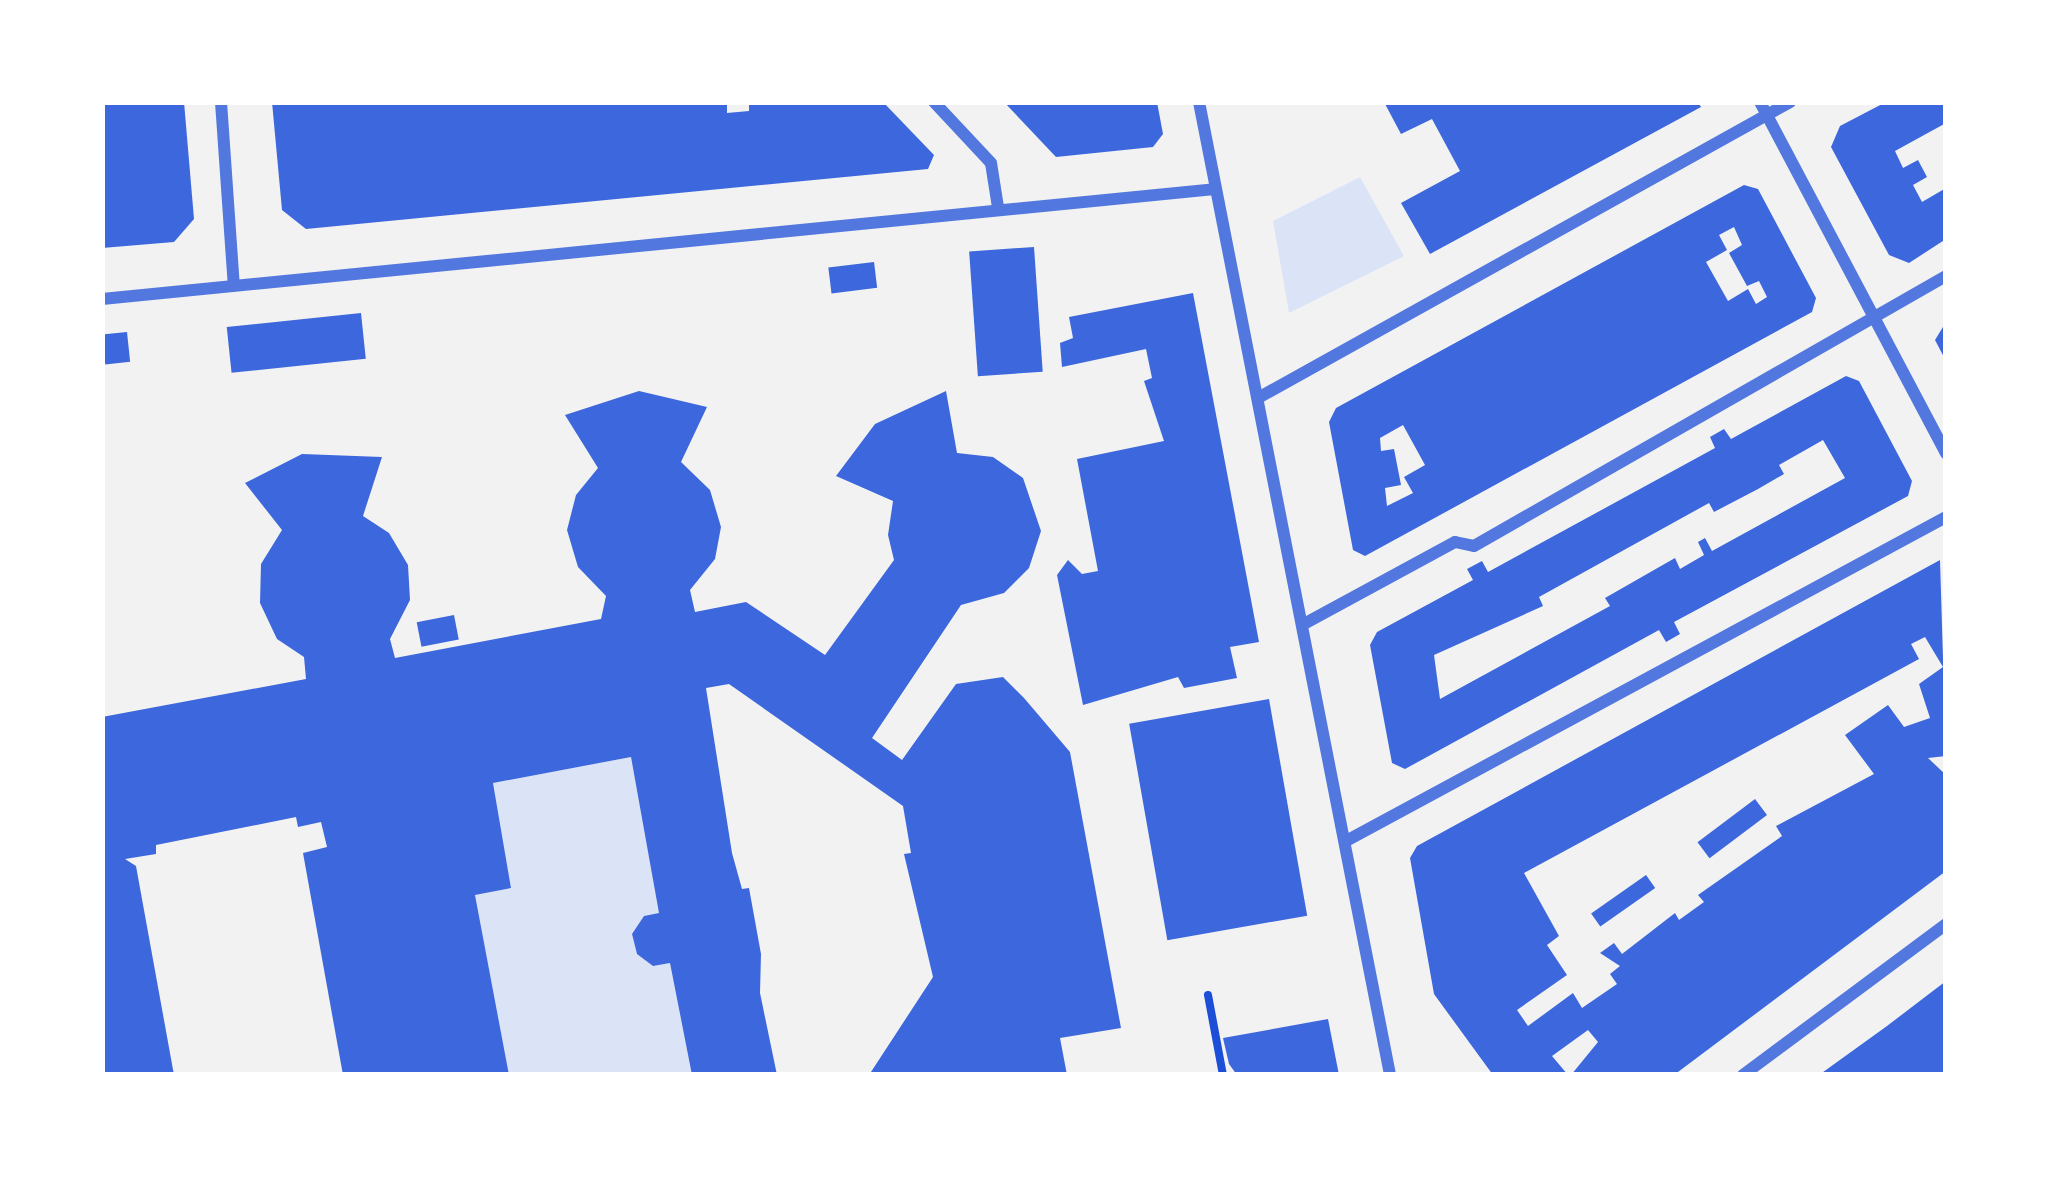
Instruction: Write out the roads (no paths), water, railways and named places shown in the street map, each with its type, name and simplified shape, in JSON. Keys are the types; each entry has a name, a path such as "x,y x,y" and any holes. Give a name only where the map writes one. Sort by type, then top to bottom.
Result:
{"street":[{"path":"221,102 234,286"},
{"path":"934,102 992,163 998,208"},
{"path":"1199,102 1390,1075"},
{"path":"1258,398 1763,108 1790,102"},
{"path":"1763,108 1946,454"},
{"path":"102,299 1216,189"},
{"path":"1302,625 1455,542 1474,546 1946,275"},
{"path":"1346,842 1946,517"},
{"path":"1743,1075 1946,924"}]}
